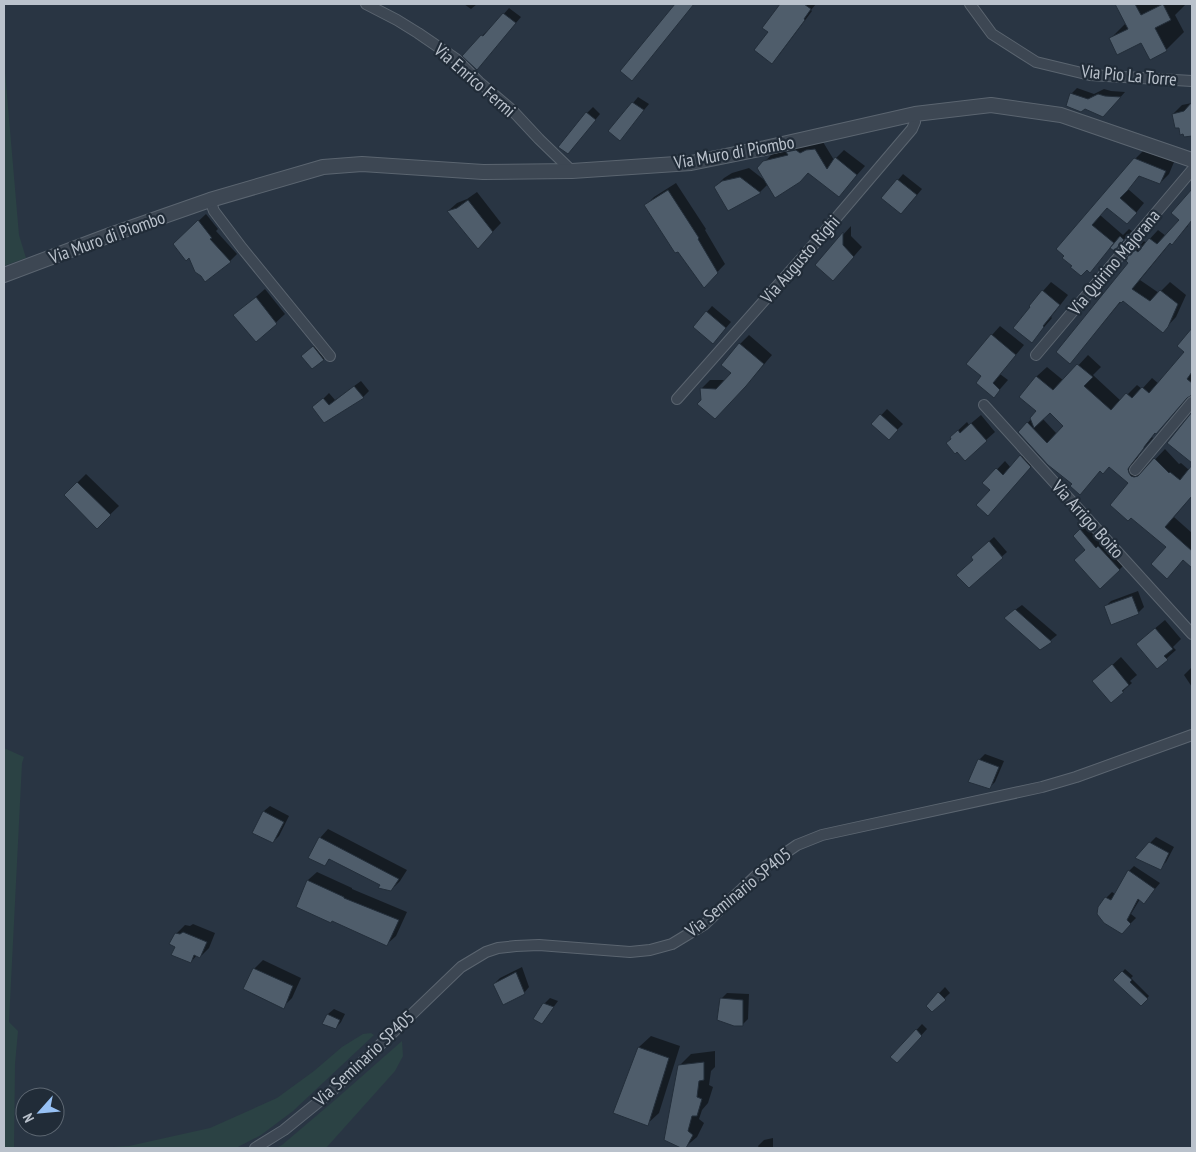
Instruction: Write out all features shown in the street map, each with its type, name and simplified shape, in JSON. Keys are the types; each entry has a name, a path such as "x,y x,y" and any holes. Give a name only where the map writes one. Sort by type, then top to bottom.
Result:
{"street":[{"name":"Via Enrico Fermi","path":"366,4 411,29 456,59 479,82 512,110 572,171"},
{"name":"Via Pio La Torre","path":"970,4 992,34 1036,62 1090,75 1192,81"},
{"name":"Via Muro di Piombo","path":"4,275 210,200 324,167 362,164 483,172 572,171 692,163 911,115 991,105 1061,115 1192,160"},
{"name":"Via Augusto Righi","path":"677,399 912,129 915,122 911,115"},
{"name":"Via Quirino Majorana","path":"1036,355 1192,170"},
{"path":"210,200 214,211 242,248 330,356"},
{"path":"1136,470 1192,402"},
{"name":"Via Arrigo Boito","path":"984,405 1192,634"},
{"name":"Via Seminario SP405","path":"255,1148 284,1130 318,1102 461,967 486,952 498,948 539,945 630,952 650,950 672,944 705,924 765,867 797,844 822,835 1042,787 1192,735"}],"green space":[{"path":"4,60 19,235 26,258 4,266"},
{"path":"4,748 24,757 22,763 9,1022 18,1031 15,1064 14,1148 4,1148"},
{"path":"371,1033 374,1035 293,1111 261,1135 236,1148 98,1148 129,1146 210,1128 277,1098 314,1071 342,1047 363,1034"},
{"path":"402,1041 403,1056 395,1071 326,1148 276,1148 335,1100"}],"building":[{"path":"675,4 694,4 632,81 620,71"},
{"path":"780,4 804,4 811,9 772,64 754,50 768,32 762,28"},
{"path":"1115,4 1135,4 1141,15 1163,4 1171,20 1155,28 1167,51 1150,60 1141,43 1117,55 1109,38 1128,29"},
{"path":"503,13 516,23 477,70 462,56"},
{"path":"1070,93 1088,99 1098,94 1121,97 1103,117 1085,109 1081,112 1066,106"},
{"path":"632,102 644,110 620,141 608,131"},
{"path":"1192,102 1192,136 1184,137 1183,134 1180,135 1179,128 1175,128 1172,114 1184,111"},
{"path":"586,112 596,120 568,154 558,147"},
{"path":"815,149 827,169 835,157 857,175 839,197 808,173 800,182 775,198 757,168 763,161 788,155 786,152 796,150 800,153"},
{"path":"1134,158 1166,171 1160,184 1139,176 1120,198 1137,213 1127,224 1107,208 1092,225 1114,243 1090,273 1087,270 1081,276 1070,267 1072,266 1062,258 1064,256 1056,249"},
{"path":"740,177 761,193 728,211 714,187 722,181"},
{"path":"897,179 917,195 901,214 881,198"},
{"path":"1192,189 1192,220 1172,245 1170,243 1132,289 1150,301 1160,290 1178,304 1168,327 1163,333 1123,301 1120,302 1070,364 1056,352 1128,263 1125,260 1134,249 1138,252 1149,238 1157,244 1179,220 1171,213"},
{"path":"668,190 699,238 718,273 704,288 678,252 675,253 644,205"},
{"path":"468,200 493,232 478,249 447,211 457,208"},
{"path":"198,220 212,238 210,239 231,262 205,282 195,272 189,258 186,261 173,244"},
{"path":"843,232 843,245 854,257 833,281 815,265"},
{"path":"1120,236 1124,240 1114,251 1110,248"},
{"path":"1042,290 1060,305 1032,343 1013,328"},
{"path":"256,297 277,324 256,342 233,315"},
{"path":"706,311 726,328 713,344 693,327"},
{"path":"1192,328 1192,372 1187,379 1192,383 1192,395 1155,433 1128,469 1131,476 1138,476 1154,458 1169,473 1180,480 1192,465 1192,496 1165,527 1192,551 1192,568 1183,560 1167,579 1151,564 1166,547 1131,518 1128,521 1110,505 1128,483 1109,467 1103,474 1100,471 1080,495 1070,486 1072,484 1048,465 1018,432 1027,422 1047,443 1063,426 1050,413 1034,428 1030,418 1036,411 1019,397 1036,376 1053,390 1077,364 1093,377 1084,386 1111,410 1126,393 1132,398 1142,387 1149,393 1184,352 1177,346"},
{"path":"991,334 1016,355 993,383 1000,390 994,398 976,383 981,376 966,364"},
{"path":"739,343 764,364 715,419 697,404 701,400 700,388 716,389 731,373 721,365"},
{"path":"313,346 324,360 312,369 301,356"},
{"path":"354,386 364,398 324,423 312,407 323,398 329,405"},
{"path":"1192,412 1192,463 1167,443"},
{"path":"880,414 898,430 889,440 871,424"},
{"path":"971,423 987,441 965,461 957,452 955,454 946,443 958,430 960,433"},
{"path":"1020,455 1031,467 988,516 976,505 990,490 982,483 996,468 1003,475"},
{"path":"77,482 111,515 97,529 64,495"},
{"path":"1080,529 1096,548 1098,546 1120,570 1100,589 1074,560 1085,550 1073,536"},
{"path":"989,541 1003,558 969,588 956,575 973,560 971,557"},
{"path":"1132,596 1139,614 1111,625 1104,606"},
{"path":"1015,609 1052,642 1040,650 1004,618"},
{"path":"1155,628 1173,649 1164,656 1168,660 1157,669 1136,644"},
{"path":"1112,664 1129,685 1111,703 1092,681"},
{"path":"978,759 999,767 990,789 968,782"},
{"path":"263,811 284,822 273,843 252,833"},
{"path":"319,837 399,879 391,891 378,888 380,885 329,859 325,866 308,858"},
{"path":"1149,842 1169,853 1161,870 1135,858"},
{"path":"1128,870 1155,889 1144,904 1138,899 1127,920 1131,924 1122,934 1104,923 1097,914 1098,907 1105,897 1111,900"},
{"path":"307,880 344,898 399,920 387,946 296,907"},
{"path":"183,932 207,942 200,958 194,955 191,963 171,955 175,947 169,944 175,933 180,934"},
{"path":"253,968 293,986 284,1009 243,989"},
{"path":"1122,971 1132,980 1130,982 1148,999 1141,1006 1113,980"},
{"path":"516,972 525,994 503,1005 493,984"},
{"path":"938,992 946,1000 932,1012 926,1006"},
{"path":"720,998 743,1000 743,1026 734,1026 717,1020"},
{"path":"543,1003 554,1007 542,1024 533,1019"},
{"path":"327,1014 340,1020 336,1029 322,1024"},
{"path":"916,1029 922,1036 897,1063 890,1057"},
{"path":"638,1047 669,1058 648,1126 613,1113"},
{"path":"704,1062 704,1080 699,1081 697,1097 702,1099 697,1116 692,1116 688,1131 693,1135 686,1148 681,1148 664,1140 678,1065"}]}
